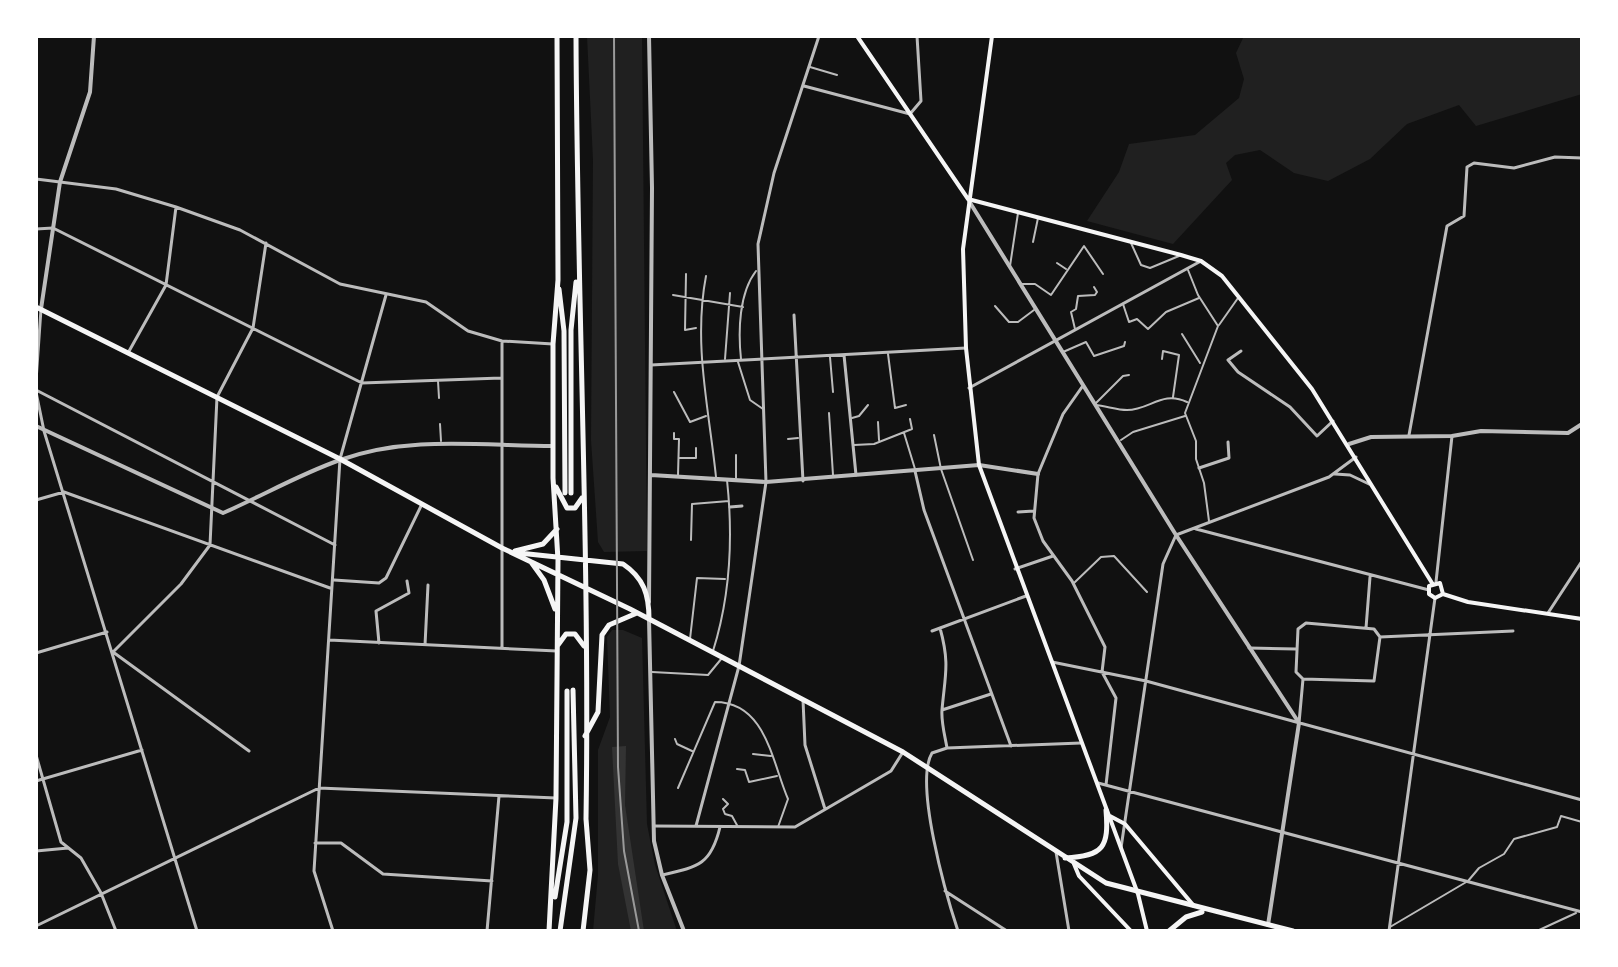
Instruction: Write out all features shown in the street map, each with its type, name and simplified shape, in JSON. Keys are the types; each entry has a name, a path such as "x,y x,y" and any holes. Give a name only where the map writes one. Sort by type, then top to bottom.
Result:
{"main road":[{"path":"549,931 556,798 558,575 558,528 553,478 553,344 558,280 557,36"},
{"path":"576,36 577,275 582,315 585,737 590,870 583,931"},
{"path":"857,36 968,199 1201,261 1222,276 1312,389 1434,582 1443,586 1443,594"},
{"path":"992,36 963,249 966,348 979,465 1138,894 1147,931"},
{"path":"567,330 577,275"},
{"path":"558,280 567,330 568,493"},
{"path":"39,308 340,459 502,548 647,618 903,752 1106,883 1267,928 1293,931"},
{"path":"553,478 562,505 567,508 579,505 584,490"},
{"path":"510,552 543,544 558,528"},
{"path":"510,552 558,560 623,564 638,574 644,585 649,605 647,618"},
{"path":"530,561 544,580 557,616"},
{"path":"1434,582 1429,590 1435,598 1443,594 1468,602 1582,619"},
{"path":"585,737 598,712 602,635 609,625 637,613"},
{"path":"557,649 566,634 575,634 584,647"},
{"path":"551,910 567,822 570,690 576,818 560,931"},
{"path":"1107,813 1125,824 1195,908"},
{"path":"1065,858 1087,856 1102,847 1108,835 1107,813"},
{"path":"1074,864 1079,876 1131,931"},
{"path":"1169,931 1186,917 1206,910"}],"street":[{"path":"36,381 39,308 60,182 90,92 94,36"},
{"path":"649,36 649,605"},
{"path":"696,826 739,666 766,482 756,271 761,225 819,36"},
{"path":"803,86 910,114 921,101 917,36"},
{"path":"1409,435 1447,226 1464,216 1467,167 1474,163 1514,168 1555,157 1582,158"},
{"path":"36,179 116,189 176,207 266,243 340,284 426,302 468,331 502,341 553,344"},
{"path":"968,199 1082,387 1299,723"},
{"path":"128,353 166,285 176,207"},
{"path":"36,229 53,228 362,383 501,378"},
{"path":"113,652 181,584 210,545 217,397 253,328 266,243"},
{"path":"969,388 1201,261"},
{"path":"333,931 314,871 340,459 386,295"},
{"path":"794,315 803,481"},
{"path":"502,341 502,648"},
{"path":"651,365 966,348"},
{"path":"1241,351 1228,360 1238,372 1290,407 1317,436 1333,421"},
{"path":"844,355 856,477"},
{"path":"1082,387 1063,414 1038,474 1034,511 1036,529 1073,584 1105,647 1102,672 1106,685 1116,698 1106,785"},
{"path":"36,391 335,545"},
{"path":"36,391 44,431 197,931"},
{"path":"1349,444 1371,437 1452,436 1481,431 1568,433 1582,424"},
{"path":"36,426 223,513 340,459 441,441 553,446"},
{"path":"1434,582 1452,436"},
{"path":"1199,468 1229,458 1228,442"},
{"path":"1121,849 1163,564 1176,535 1335,474 1356,457"},
{"path":"651,475 766,482 803,481 979,465 1038,474"},
{"path":"915,471 924,510 1011,746"},
{"path":"1335,474 1350,475 1370,484"},
{"path":"36,500 64,492 332,589"},
{"path":"332,580 379,583 386,578 422,504"},
{"path":"729,504 742,506"},
{"path":"1018,512 1034,511"},
{"path":"1194,529 1429,590"},
{"path":"1015,569 1054,556"},
{"path":"1548,613 1582,561"},
{"path":"1366,628 1370,577"},
{"path":"379,643 376,611 409,593 407,581"},
{"path":"425,645 428,585"},
{"path":"932,631 1026,596"},
{"path":"1389,929 1427,635 1435,598"},
{"path":"647,618 654,826 662,875 684,931"},
{"path":"1306,623 1366,628 1374,629 1380,637 1374,681 1303,679 1296,672 1298,629 1306,623"},
{"path":"940,628 947,651 948,679 942,710 947,748"},
{"path":"1380,637 1513,631"},
{"path":"36,653 107,632"},
{"path":"328,640 557,649"},
{"path":"1249,648 1296,649"},
{"path":"113,652 249,751"},
{"path":"1050,661 1146,681 1582,800"},
{"path":"1267,928 1303,679"},
{"path":"942,710 992,694"},
{"path":"803,700 805,745 825,810"},
{"path":"958,931 945,891 924,766 932,753 947,748 1081,743"},
{"path":"36,781 142,750"},
{"path":"654,826 795,827 891,771 903,752"},
{"path":"36,755 61,842 81,858 101,893 116,931"},
{"path":"1096,783 1581,911"},
{"path":"36,926 319,788 556,798"},
{"path":"487,931 499,796"},
{"path":"662,875 689,869 708,858 714,851 720,827"},
{"path":"315,843 341,843 383,874 492,881"},
{"path":"36,851 69,848"},
{"path":"1056,851 1069,931"},
{"path":"945,891 1007,931"}],"lane":[{"path":"809,67 837,75"},
{"path":"1010,266 1019,212"},
{"path":"1033,242 1038,217"},
{"path":"1131,241 1141,265 1150,268 1181,255"},
{"path":"1021,285 1035,284 1051,295 1084,246 1103,274"},
{"path":"1057,263 1066,269"},
{"path":"1187,269 1200,298 1218,326"},
{"path":"756,271 749,281 743,307 739,361 750,400 763,409"},
{"path":"686,274 685,330 699,328"},
{"path":"706,276 699,328 706,416 717,479"},
{"path":"1075,331 1071,312 1076,309 1078,296 1095,295 1094,287"},
{"path":"725,361 730,293"},
{"path":"673,295 743,307"},
{"path":"1210,523 1196,441 1186,415 1187,402 1218,326 1239,297"},
{"path":"1123,304 1129,322 1137,319 1148,329 1166,312 1200,298"},
{"path":"995,306 1009,322 1018,322 1036,309"},
{"path":"1182,334 1201,364"},
{"path":"1062,352 1086,342 1094,356 1124,346 1125,342"},
{"path":"1162,359 1163,351 1179,355 1173,397"},
{"path":"888,352 895,408 906,405"},
{"path":"830,356 833,392"},
{"path":"1094,405 1123,376 1129,375"},
{"path":"438,380 439,398"},
{"path":"674,392 690,422 706,416"},
{"path":"1094,405 1128,410 1153,399 1173,397 1187,402"},
{"path":"851,419 859,416 868,405"},
{"path":"829,413 833,479"},
{"path":"1117,442 1133,432 1186,415"},
{"path":"853,445 879,442 912,429 910,419"},
{"path":"878,422 879,442"},
{"path":"440,424 441,441"},
{"path":"903,432 909,440 915,471"},
{"path":"674,433 674,439 679,439 678,475"},
{"path":"934,435 941,469 973,560"},
{"path":"788,439 801,438"},
{"path":"679,458 696,458 696,448"},
{"path":"735,480 736,455"},
{"path":"713,653 727,579 727,480"},
{"path":"691,540 692,504 729,504"},
{"path":"1073,584 1101,557 1114,556 1147,592"},
{"path":"690,640 697,578 727,579"},
{"path":"650,672 708,675 723,658"},
{"path":"678,788 715,702 730,702 752,716 773,756 777,776 788,799 778,827"},
{"path":"675,739 677,744 692,751"},
{"path":"753,754 773,756"},
{"path":"737,769 745,770 749,782 777,776"},
{"path":"723,799 728,804 723,809 738,827"},
{"path":"1389,929 1468,881 1479,868 1504,854 1514,839 1557,827 1561,816 1582,822"},
{"path":"1537,931 1581,911"}],"shaded area":[{"path":"587,36 642,36 647,551 604,552 598,542 591,440 593,160"},
{"path":"1244,36 1582,36 1582,94 1476,126 1459,105 1407,124 1370,159 1328,181 1294,173 1260,150 1235,155 1226,163 1232,180 1173,244 1087,221 1119,172 1129,144 1195,135 1239,98 1244,79 1236,53"},
{"path":"612,630 623,630 642,638 647,824 655,865 677,931 593,931 598,875 598,750 610,717 607,637"},
{"path":"626,746 625,805 644,931 631,931 618,864 612,747"}],"railway":[{"path":"614,36 618,767 624,851 639,931"}]}
